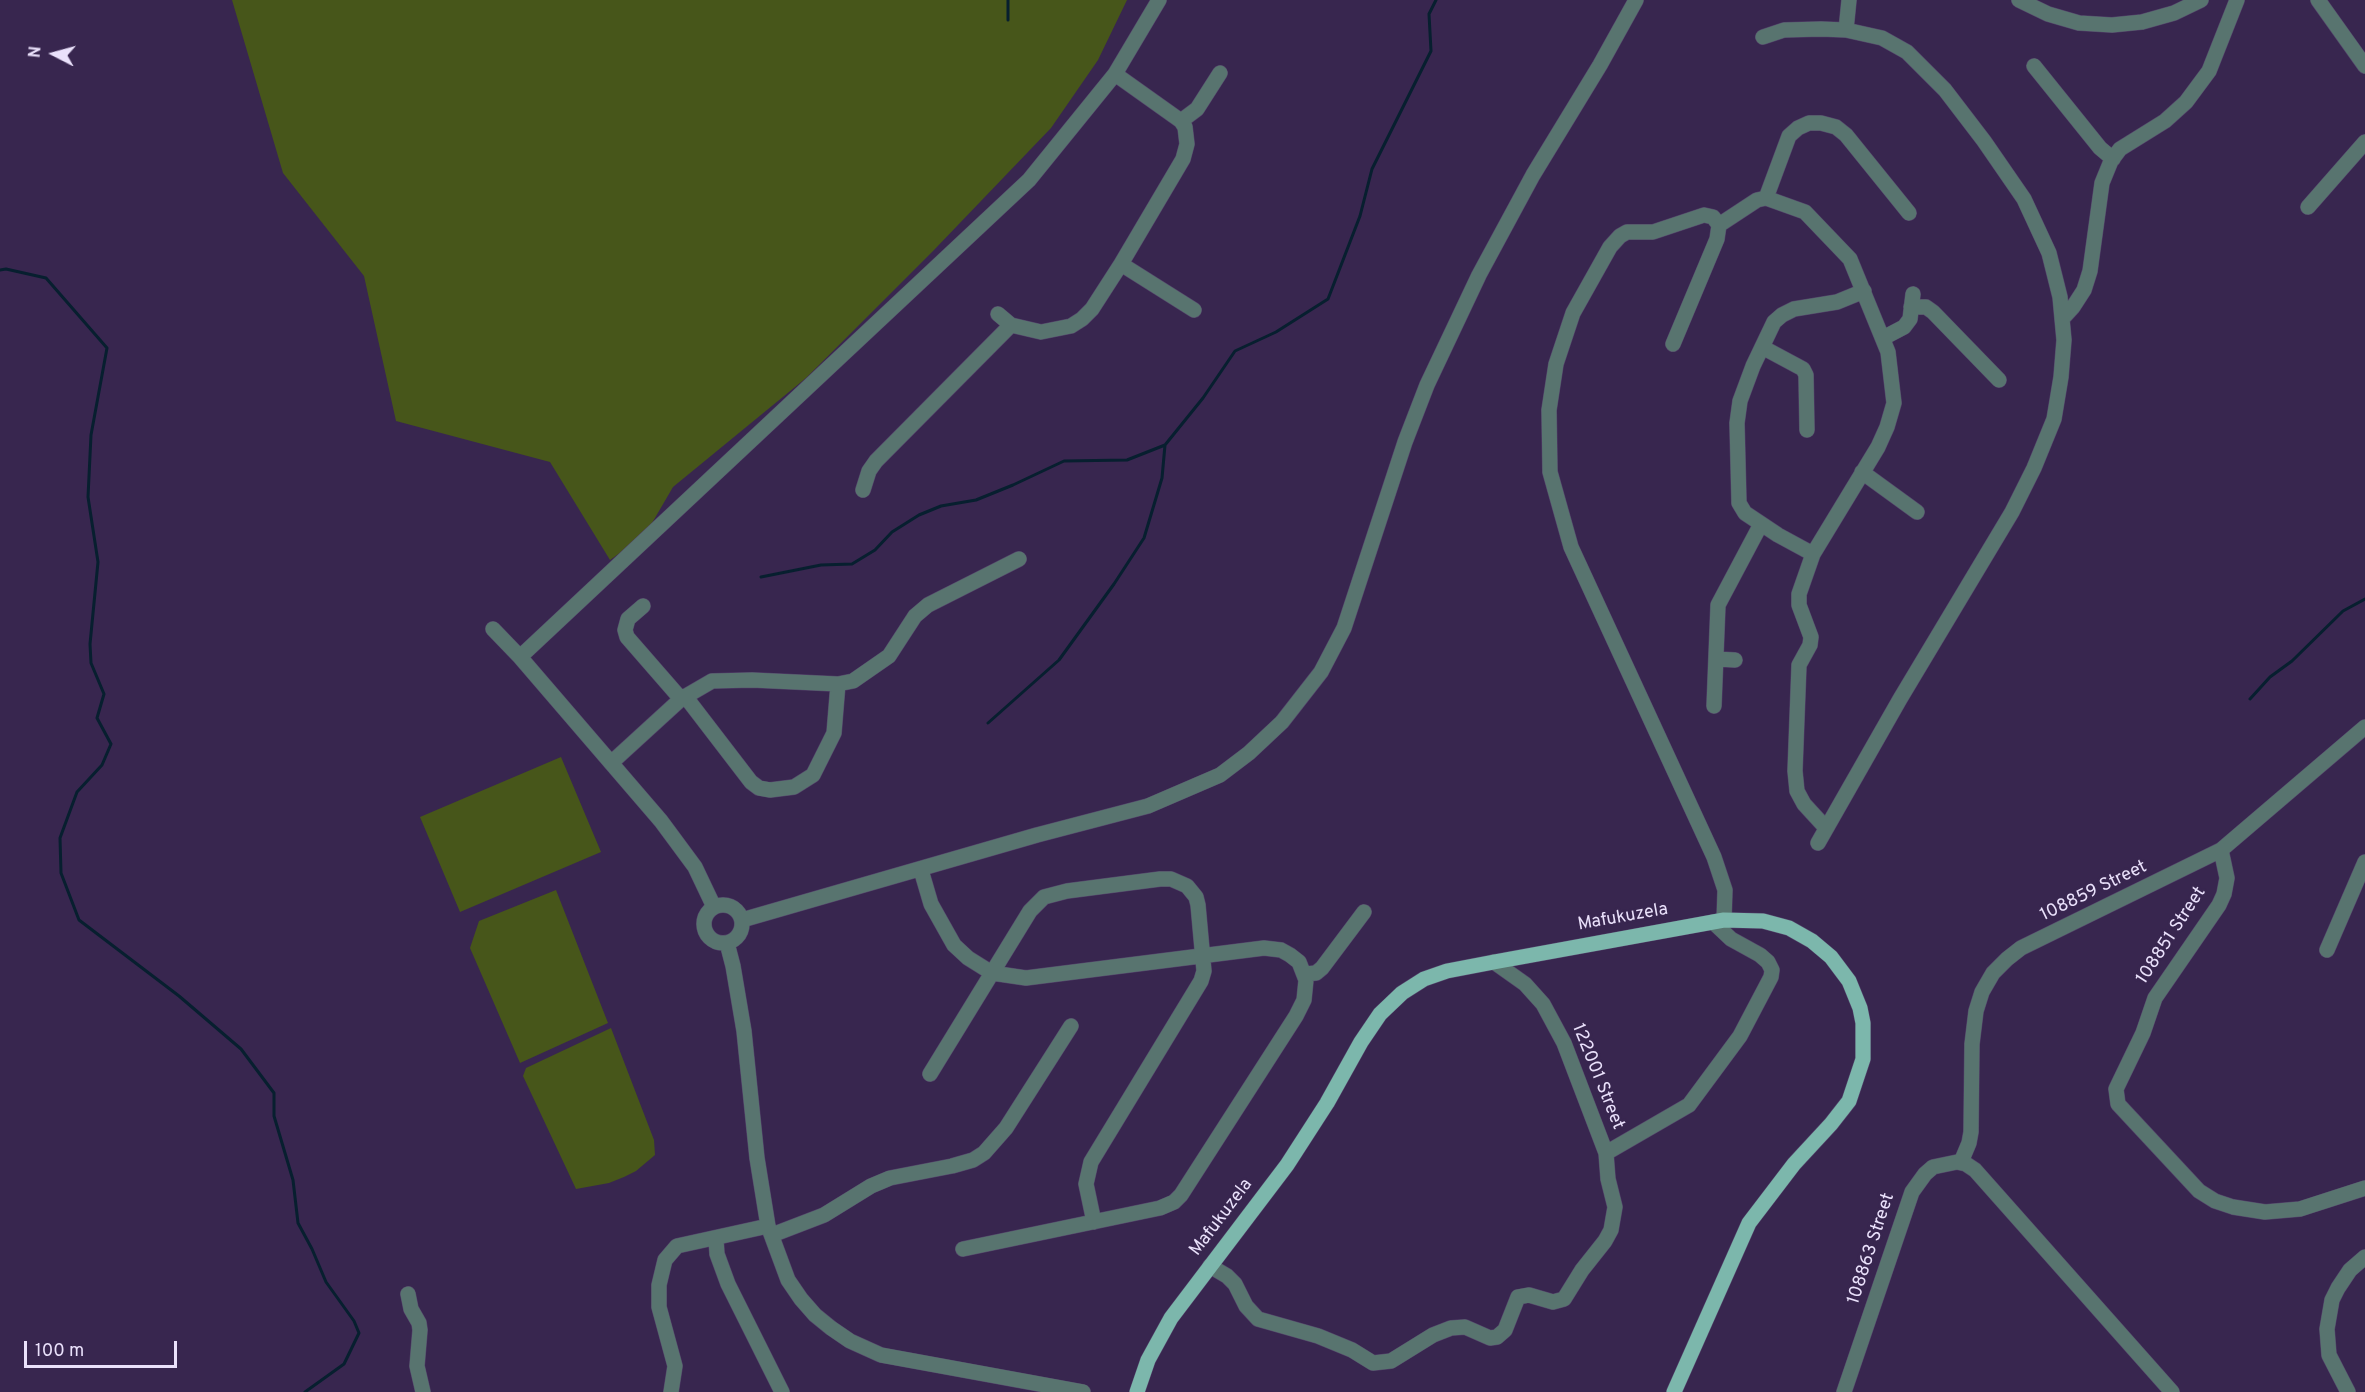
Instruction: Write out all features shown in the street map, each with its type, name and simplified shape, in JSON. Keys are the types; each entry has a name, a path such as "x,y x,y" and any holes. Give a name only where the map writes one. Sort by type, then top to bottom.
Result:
{"main road":[{"name":"Mafukuzela","path":"1137,1392 1157,1340 1287,1165 1380,1014 1402,993 1424,979 1447,971 1719,921 1763,921 1790,928 1812,941 1832,957 1849,981 1860,1008 1864,1031 1863,1059 1849,1101 1794,1164 1749,1223 1674,1392"}],"street":[{"path":"520,657 1029,180 1115,74 1160,0"},
{"path":"742,920 1037,836 1148,807 1220,775 1249,753 1282,722 1302,699 1334,651 1344,628 1409,432 1427,385 1474,285 1533,176 1636,0"},
{"path":"1846,30 1849,0"},
{"path":"2019,0 2058,17 2079,23 2112,25 2142,22 2201,0"},
{"path":"2062,319 2085,290 2090,271 2102,183 2113,159 2120,149 2164,121 2186,102 2210,71 2237,0"},
{"path":"2318,0 2365,66"},
{"path":"1763,37 1784,30 1846,30 1882,38 1907,52 1945,90 2024,199 2049,253 2060,297 2064,340 2054,419 2034,468 2012,512 1900,699 1818,843"},
{"path":"2034,66 2100,148 2113,159"},
{"path":"1181,121 1197,109 1220,73"},
{"path":"998,314 1011,325 1041,332 1071,326 1092,309 1184,159 1187,144 1185,127 1181,121 1115,74"},
{"path":"1766,198 1789,136 1798,128 1809,123 1821,123 1836,128 1846,135 1909,213"},
{"path":"2308,207 2365,142"},
{"path":"1719,225 1756,200 1766,198 1805,212 1850,259 1888,352 1893,383 1893,403 1887,427 1813,554 1799,594 1799,605 1811,637 1810,645 1799,665 1795,771 1797,791 1804,804 1826,828"},
{"path":"1672,344 1717,239 1719,225 1713,217 1704,215 1653,232 1627,232 1610,247 1573,313 1556,364 1549,410 1550,472 1555,499 1570,547 1714,857 1725,890 1719,921"},
{"path":"1121,264 1194,310"},
{"path":"1813,554 1761,524 1746,513 1739,503 1737,423 1740,401 1774,322 1794,309 1837,302 1864,291"},
{"path":"1882,338 1904,327 1910,319 1912,300 1933,312 1999,380"},
{"path":"863,490 869,471 876,461 1011,325"},
{"path":"1762,347 1803,369 1806,375 1807,430"},
{"path":"1862,472 1917,512"},
{"path":"1714,706 1718,605 1761,524"},
{"path":"611,763 683,698 705,684 722,680 838,684 853,681 889,656 915,616 927,605 1019,559"},
{"path":"643,606 628,619 625,630 627,637 683,698 751,782 759,788 770,790 801,785 813,775 834,733 838,684"},
{"path":"493,629 520,657 661,821 695,867 714,907"},
{"path":"1717,659 1734,660"},
{"name":"108859 Street","path":"1961,1162 1971,1132 1972,1044 1976,1011 1982,992 1993,973 2020,948 2221,850 2365,727"},
{"name":"108851 Street","path":"2221,850 2228,878 2224,894 2219,905 2154,998 2142,1033 2116,1089 2118,1104 2199,1191 2215,1201 2233,1207 2265,1212 2300,1209 2365,1188"},
{"path":"2327,950 2365,862"},
{"path":"921,870 931,904 954,945 968,958 992,972 1026,978 1273,948 1290,955 1299,962 1305,974 1304,1000 1296,1016 1181,1195 1174,1202 1160,1208 963,1249"},
{"path":"930,1074 1030,911 1044,897 1067,891 1160,879 1180,882 1192,892 1196,897 1204,971 1197,988 1091,1162 1086,1184 1094,1222"},
{"path":"728,905 739,913 742,920 738,937 727,943 716,942 705,931 706,915 714,907 728,905"},
{"path":"1305,974 1316,973 1322,968 1364,912"},
{"name":"122001 Street","path":"1494,962 1525,984 1543,1004 1564,1043 1606,1153 1689,1106 1740,1036 1771,977 1772,970 1768,962 1731,939 1719,921"},
{"path":"727,943 744,1031 757,1158 770,1231 788,1280 801,1299 815,1315 850,1341 881,1355 1008,1385 1083,1392"},
{"path":"671,1392 675,1366 659,1306 658,1285 664,1260 677,1246 696,1241 770,1231 824,1215 871,1186 890,1178 973,1160 984,1153 1006,1128 1071,1026"},
{"path":"1210,1266 1227,1276 1235,1284 1246,1306 1258,1319 1318,1336 1352,1350 1373,1364 1391,1361 1433,1335 1451,1328 1465,1327 1490,1338 1497,1337 1505,1330 1518,1297 1529,1295 1553,1302 1564,1299 1582,1270 1605,1241 1611,1230 1615,1207 1608,1179 1606,1153"},
{"path":"1961,1162 1975,1170 2172,1392"},
{"name":"108863 Street","path":"1844,1392 1912,1192 1924,1174 1933,1167 1961,1162"},
{"path":"716,1239 717,1254 728,1284 782,1392"},
{"path":"2348,1392 2329,1355 2327,1329 2332,1300 2338,1288 2350,1270 2365,1257"},
{"path":"408,1294 411,1309 419,1323 417,1366 423,1392"}],"green space":[{"path":"232,0 1127,0 1098,60 1051,128 934,250 806,378 673,487 645,535 610,560 550,462 396,421 364,276 283,173"},
{"path":"561,757 601,852 460,912 420,817"},
{"path":"556,890 608,1023 520,1063 470,948 479,921"},
{"path":"611,1028 654,1140 655,1155 636,1171 624,1177 609,1183 576,1189 523,1076 526,1068"}],"waterway":[{"path":"1008,0 1008,20"},
{"path":"988,723 1059,660 1114,584 1144,538 1162,478 1165,445 1203,398 1235,351 1276,332 1328,299 1360,216 1372,169 1431,51 1429,14 1436,0"},
{"path":"0,270 6,269 46,278 107,348 91,435 88,497 98,562 90,644 91,663 104,694 97,718 111,744 102,765 77,792 60,838 61,873 79,920 179,996 241,1049 274,1093 274,1116 293,1180 298,1223 326,1282 354,1321 359,1333 344,1364 305,1392"},
{"path":"761,577 821,565 852,564 875,550 892,532 919,515 941,506 976,500 1064,461 1127,460 1165,445"},
{"path":"2250,699 2270,677 2292,661 2343,611 2365,599"}]}
